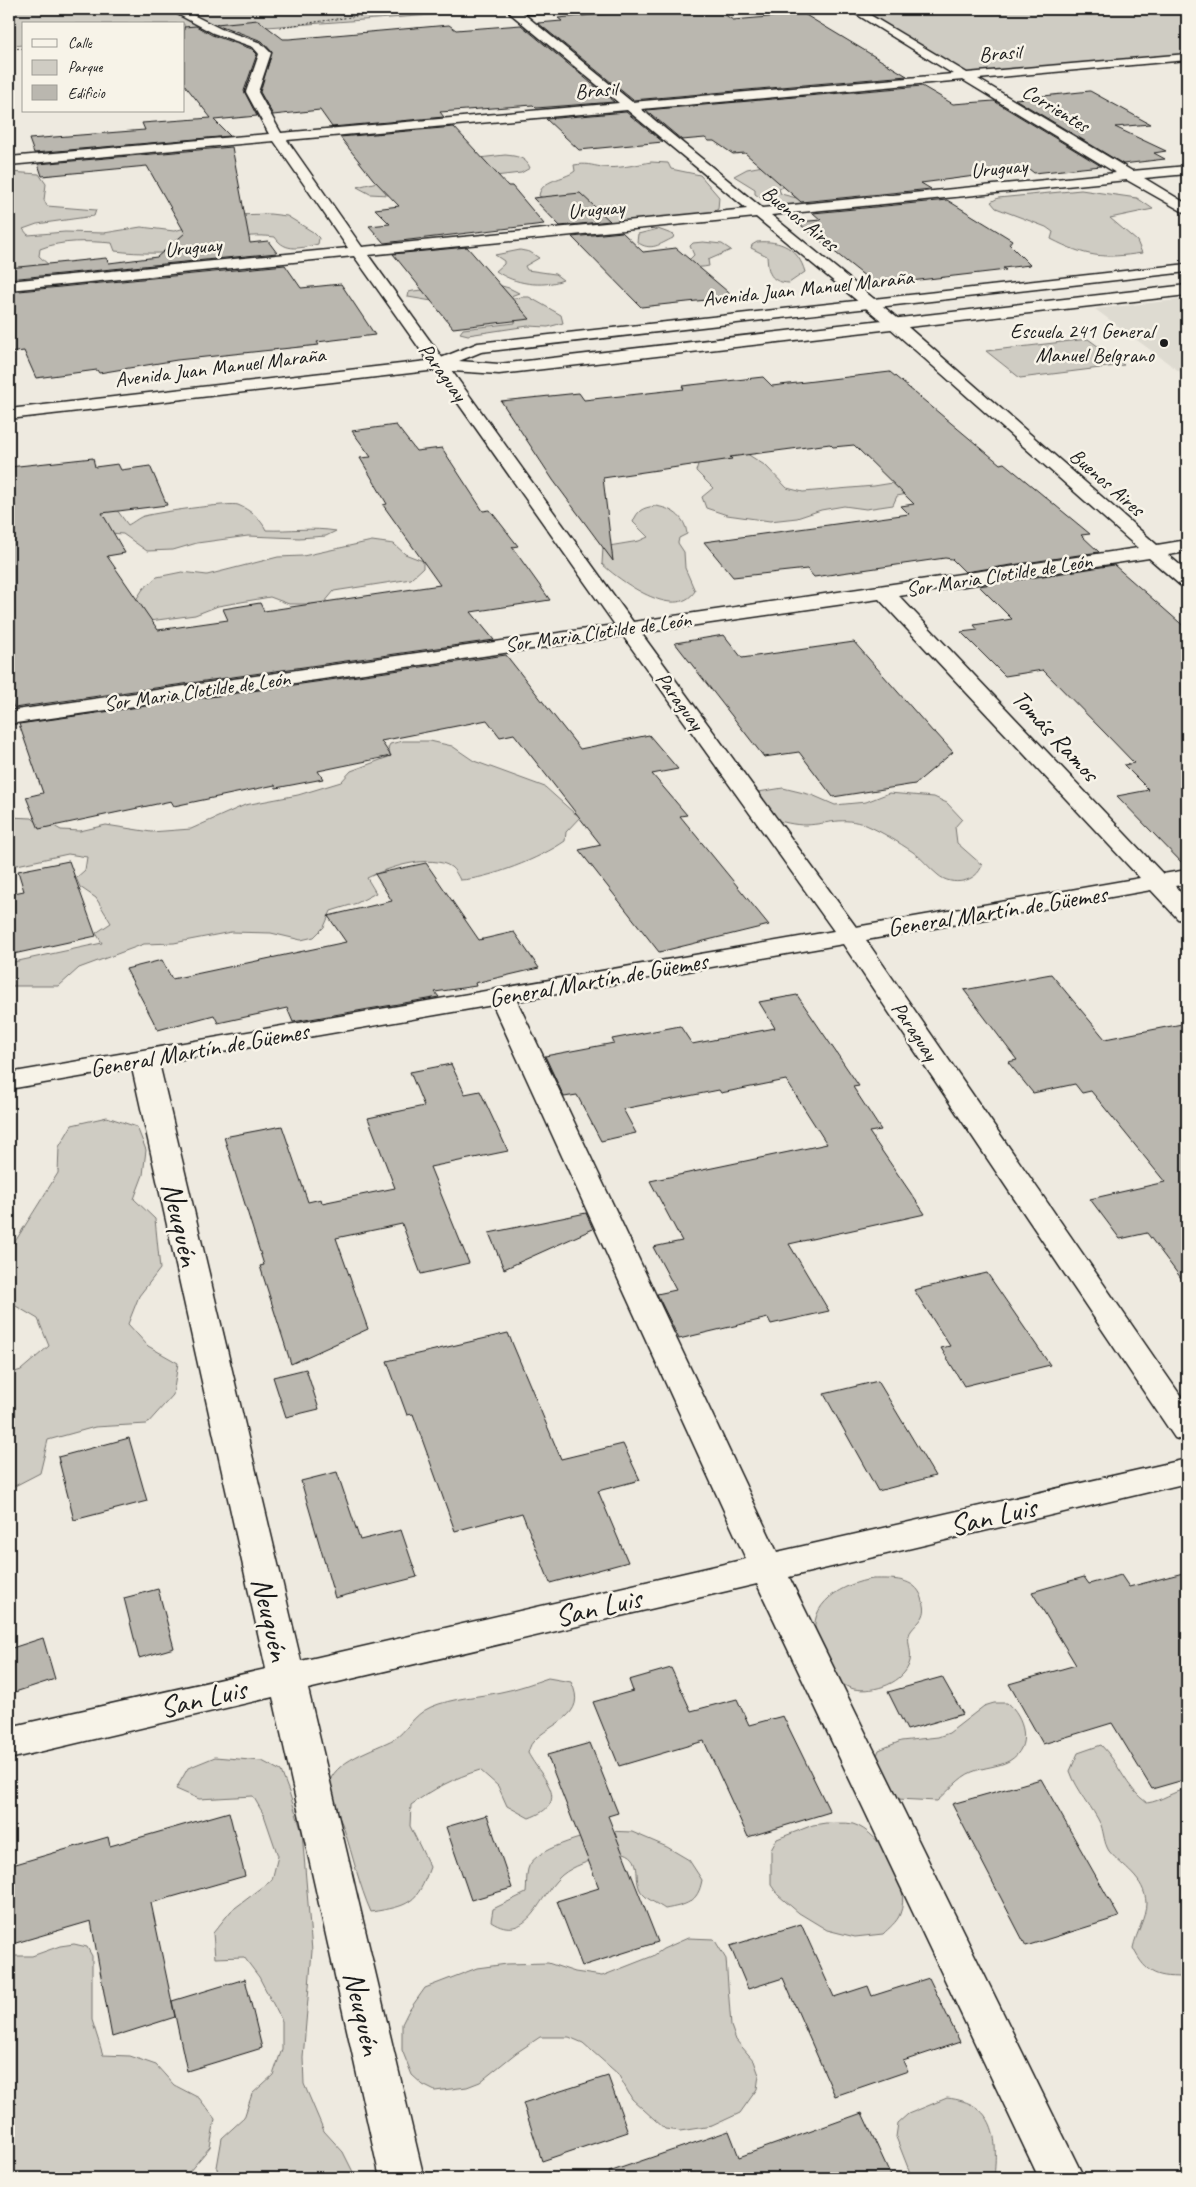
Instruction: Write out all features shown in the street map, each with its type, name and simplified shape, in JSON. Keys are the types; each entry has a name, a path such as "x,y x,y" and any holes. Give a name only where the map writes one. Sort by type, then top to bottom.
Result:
{"street":[{"name":"Paraguay","path":"173,9 217,31 257,45 265,53 252,92 277,136 437,364 849,934 1187,1430"},
{"name":"Corrientes","path":"853,9 1187,210"},
{"name":"Buenos Aires","path":"515,12 895,324 1187,581"},
{"name":"Brasil","path":"9,161 1187,57"},
{"name":"Uruguay","path":"9,286 762,214 1187,170"},
{"name":"Avenida Juan Manuel Maraña","path":"437,364 478,348 1187,268"},
{"name":"Avenida Juan Manuel Maraña","path":"9,414 437,364 499,369 1187,290"},
{"name":"Sor Maria Clotilde de León","path":"9,718 884,592 1187,546"},
{"name":"Tomás Ramos","path":"884,592 1187,914"},
{"name":"General Martín de Güemes","path":"9,1081 144,1059 849,934 1187,877"},
{"path":"502,996 767,1568 1062,2178"},
{"name":"Neuquén","path":"144,1059 285,1678 402,2178"},
{"name":"San Luis","path":"9,1743 1187,1471"}],"lane":[{"path":"515,12 559,9"}],"path":[{"path":"279,28 358,16 448,9"},
{"path":"9,49 22,48"}],"shaded area":[{"name":"Escuela 241 General Manuel Belgrano","path":"1187,299 1187,377 1095,309"}],"green space":[{"path":"9,9 514,9 185,33 185,22 22,22 22,45 9,46"},
{"path":"861,9 1187,9 1187,56 969,74"},
{"path":"505,155 523,159 530,168 521,173 486,177 388,195 370,194 357,187 470,159"},
{"path":"651,162 668,163 671,169 700,175 719,197 718,209 710,214 617,225 600,221 539,196 541,190 548,183 575,171 574,165 585,164 614,167"},
{"path":"768,165 789,184 779,189 781,194 808,201 807,203 780,206 767,202 755,194 755,189 734,176 747,169"},
{"path":"9,172 39,174 46,184 44,200 47,206 96,210 94,216 37,224 23,229 28,235 65,232 104,233 141,227 174,231 234,215 270,214 287,216 313,232 319,238 318,244 294,248 284,245 275,237 251,236 233,239 196,250 134,253 115,251 112,243 66,243 40,249 39,256 51,267 17,271 13,259 9,258"},
{"path":"1081,190 1137,198 1153,209 1110,218 1137,241 1142,253 1105,256 1074,250 1051,239 1053,232 1046,227 996,208 991,202 998,198"},
{"path":"658,229 674,235 673,238 660,245 651,247 637,242 638,234"},
{"path":"757,242 774,242 787,247 798,257 805,272 789,283 778,281 769,272 767,256 751,248"},
{"path":"693,243 722,244 731,250 708,260 709,266 691,267 674,262 690,259 694,255 690,246"},
{"path":"520,250 530,252 539,258 525,266 527,270 555,274 563,280 546,284 520,282 496,271 504,264 504,261 495,255"},
{"path":"491,283 519,293 508,297 432,301 408,297 409,292 413,291"},
{"path":"529,297 561,315 563,323 548,327 528,326 468,335 460,333 463,329 515,323 515,320 496,300"},
{"path":"1088,339 1124,365 1020,378 986,351"},
{"path":"741,450 766,466 787,488 803,492 899,482 923,491 897,496 893,505 866,509 844,506 821,510 797,518 770,521 727,515 706,508 702,497 713,488 696,471 699,461"},
{"path":"108,498 128,525 147,515 232,504 251,512 266,530 318,529 336,531 326,536 299,538 248,536 197,543 173,550 147,551 123,534 71,530"},
{"path":"655,506 672,511 680,518 686,528 687,534 679,538 678,543 684,552 685,568 695,591 686,599 674,602 647,595 634,588 602,564 603,547 639,541 648,537 633,522 641,510"},
{"path":"372,541 394,544 405,554 423,561 423,568 411,579 334,591 324,603 289,604 270,597 218,606 195,615 142,622 128,612 143,589 157,577 182,572 207,575 278,557 303,556"},
{"path":"403,741 430,741 452,746 474,761 545,787 574,813 581,816 566,832 565,841 555,848 529,861 500,872 460,880 451,867 432,861 397,866 367,878 376,893 357,903 331,911 324,927 314,937 301,940 271,933 231,932 174,943 144,944 79,968 59,986 9,986 9,963 102,943 96,933 111,923 96,898 80,887 76,878 85,870 87,857 68,854 17,865 9,863 9,817 32,818 42,827 52,825 61,830 80,831 106,825 151,832 191,829 245,805 298,795 341,782 351,771 391,756 388,748 390,744"},
{"path":"783,788 812,795 835,805 866,802 889,793 934,797 947,803 962,819 955,827 957,843 982,865 979,871 970,879 957,882 950,881 938,875 913,852 890,837 866,825 850,821 836,821 802,825 772,819 752,793"},
{"path":"107,1117 137,1127 146,1150 143,1175 134,1199 155,1219 160,1269 139,1296 128,1324 148,1346 178,1363 173,1395 147,1424 95,1427 48,1440 40,1473 9,1489 9,1374 21,1370 49,1346 38,1319 9,1302 9,1260 11,1248 58,1173 59,1147 72,1125"},
{"path":"873,1579 902,1581 914,1586 922,1598 924,1611 922,1619 909,1635 910,1661 902,1675 888,1685 879,1688 854,1689 840,1682 820,1647 815,1627 817,1615 830,1597 839,1591 850,1585"},
{"path":"548,1678 571,1682 575,1694 575,1703 571,1711 565,1718 540,1735 530,1746 528,1753 550,1789 552,1797 549,1805 542,1812 529,1818 507,1806 498,1786 480,1770 453,1780 427,1794 411,1805 410,1826 430,1867 421,1889 416,1896 403,1905 371,1912 344,1829 330,1797 329,1786 337,1770 356,1757 394,1739 424,1710 456,1700 507,1691"},
{"path":"994,1703 1007,1703 1018,1716 1023,1732 1023,1740 1017,1755 1005,1763 967,1774 937,1801 897,1799 875,1760 879,1750 901,1741 938,1737 949,1733 984,1706"},
{"path":"1101,1745 1133,1790 1147,1803 1187,1789 1187,1977 1154,1973 1143,1964 1133,1948 1144,1914 1145,1894 1138,1880 1109,1851 1101,1825 1070,1771 1078,1753"},
{"path":"215,1757 262,1761 281,1771 289,1792 302,1832 312,1951 303,2058 304,2084 324,2131 343,2152 356,2178 218,2178 217,2167 222,2138 244,2118 252,2094 273,2075 282,2049 282,2021 259,1977 244,1957 215,1958 213,1933 231,1911 272,1880 278,1856 264,1815 253,1796 199,1799 176,1789 188,1768"},
{"path":"850,1823 864,1829 884,1849 892,1862 902,1889 903,1902 899,1917 883,1934 855,1937 827,1930 799,1913 778,1895 771,1885 771,1850 777,1839 813,1825"},
{"path":"605,1831 632,1832 667,1847 689,1860 702,1880 697,1894 690,1902 665,1909 643,1894 638,1884 636,1866 630,1856 621,1852 614,1852 576,1866 562,1875 551,1887 538,1907 523,1923 514,1927 503,1927 491,1921 493,1909 526,1893 528,1869 532,1862 540,1855 562,1844"},
{"path":"688,1938 714,1939 726,1959 731,2026 736,2040 754,2061 759,2075 757,2089 740,2113 712,2126 680,2131 665,2129 632,2099 618,2074 583,2043 569,2037 540,2037 516,2053 480,2082 467,2087 435,2091 423,2085 412,2075 402,2050 402,2024 425,1988 477,1968 507,1964 548,1963 575,1972 602,1976 653,1956 663,1949"},
{"path":"74,1944 87,1947 92,1956 92,2020 103,2055 130,2056 156,2065 174,2085 199,2098 215,2119 210,2147 184,2178 9,2178 9,1956 32,1956 60,1946"},
{"path":"947,2098 963,2101 976,2107 990,2125 994,2136 995,2149 994,2178 912,2178 896,2137 898,2123 908,2114"}],"building":[{"path":"664,9 716,9 733,20 804,14 907,76 633,100 538,23 562,21 558,18"},
{"path":"258,20 283,39 449,25 456,30 521,25 614,102 536,108 533,105 440,112 444,117 332,127 320,110 273,115 260,92 272,52 262,41 216,24"},
{"path":"196,26 212,35 252,49 257,54 244,91 257,116 214,120 230,136 34,153 29,139 145,130 142,123 211,118 185,85 185,27"},
{"path":"922,86 953,104 994,101 1101,166 1034,173 1029,169 921,183 931,189 801,202 745,153 733,154 714,141 709,141 705,138 682,140 646,110"},
{"path":"1090,91 1150,124 1115,127 1166,151 1154,153 1165,159 1123,164 1015,99"},
{"path":"626,112 663,142 579,150 546,119"},
{"path":"454,127 508,186 512,186 544,224 384,243 369,226 390,224 375,209 399,206 373,179 340,137"},
{"path":"232,147 250,243 268,241 277,253 9,279 9,268 106,258 109,263 157,257 185,233 147,166 42,176 38,164"},
{"path":"580,193 610,221 560,226 533,198"},
{"path":"947,200 1012,240 1009,244 1030,265 1003,268 1006,270 876,285 797,222 821,220 813,213"},
{"path":"622,232 643,252 676,248 734,297 641,307 572,237"},
{"path":"467,247 530,319 453,328 393,254"},
{"path":"285,265 301,288 341,284 375,335 317,342 319,345 177,360 99,373 97,370 36,378 24,351 9,353 9,292"},
{"path":"890,372 1000,464 1004,463 1090,534 1081,535 1099,552 965,572 952,559 945,558 814,577 807,569 733,577 704,542 909,514 901,506 914,504 854,445 833,447 830,444 730,457 732,459 603,478 613,561 553,480 501,401 579,393 584,400 684,389 682,386 763,377 772,386"},
{"path":"396,425 416,451 442,448 483,511 490,510 518,546 512,547 550,600 471,612 494,640 14,708 9,694 9,467 93,458 95,467 118,464 121,470 150,466 167,505 102,513 125,553 107,556 158,630 228,620 223,609 260,603 264,611 440,585 383,505 387,504 360,458 371,457 352,431"},
{"path":"1114,565 1187,629 1187,868 1117,796 1149,790 1124,765 1134,763 1043,670 1005,676 961,632 978,630 974,625 1012,619 979,586"},
{"path":"724,635 742,658 854,642 953,752 915,784 833,797 799,752 764,757 675,643"},
{"path":"506,655 580,749 649,735 678,769 652,774 687,815 680,816 769,925 659,952 579,850 601,845 514,734 500,737 487,720 381,741 391,756 318,771 323,779 276,788 275,785 174,806 171,801 39,829 26,797 43,793 19,724"},
{"path":"69,861 96,936 9,955 9,894 24,891 18,871"},
{"path":"426,863 479,940 514,932 539,968 475,983 476,986 435,992 439,997 293,1022 287,1008 218,1023 214,1015 158,1030 126,969 162,960 172,979 346,942 328,916 392,901 375,874"},
{"path":"1051,974 1105,1039 1187,1023 1187,1286 1147,1233 1120,1239 1090,1199 1165,1182 1091,1091 1082,1093 1075,1084 1033,1093 1008,1062 1017,1060 964,990"},
{"path":"797,995 859,1086 853,1087 881,1130 869,1132 925,1214 789,1244 829,1311 771,1324 768,1318 679,1339 657,1294 676,1290 653,1247 682,1241 650,1181 827,1144 786,1080 721,1093 719,1090 623,1109 636,1133 601,1141 577,1095 564,1097 545,1056 614,1043 612,1039 680,1026 692,1044 775,1028 759,1002"},
{"path":"451,1064 465,1094 480,1091 508,1151 430,1167 469,1263 421,1274 402,1224 336,1238 368,1329 291,1364 260,1266 264,1265 224,1137 282,1126 308,1202 321,1199 322,1203 395,1188 368,1118 424,1106 410,1072"},
{"path":"586,1213 593,1229 504,1269 489,1233"},
{"path":"987,1273 1050,1365 964,1386 941,1348 950,1346 914,1290"},
{"path":"508,1333 561,1459 623,1444 640,1480 598,1491 628,1562 550,1583 522,1513 455,1531 413,1414 407,1415 387,1361"},
{"path":"306,1369 319,1409 286,1417 273,1377"},
{"path":"878,1381 935,1476 878,1491 824,1394"},
{"path":"129,1438 147,1501 74,1520 58,1457"},
{"path":"337,1472 360,1540 401,1530 417,1577 335,1598 301,1481"},
{"path":"1187,1572 1187,1779 1152,1789 1112,1723 1043,1744 1009,1684 1076,1665 1032,1592 1084,1577 1089,1584 1121,1575 1129,1587"},
{"path":"158,1589 174,1648 139,1658 124,1598"},
{"path":"43,1638 55,1679 9,1694 9,1649"},
{"path":"671,1668 691,1711 737,1699 749,1725 783,1716 830,1812 748,1837 704,1741 619,1766 593,1702 633,1691 629,1680"},
{"path":"942,1677 963,1714 907,1730 888,1692"},
{"path":"590,1743 618,1813 608,1816 658,1942 582,1966 557,1901 599,1888 547,1755"},
{"path":"1041,1779 1119,1917 1026,1946 952,1804"},
{"path":"229,1812 245,1876 151,1903 175,2017 112,2037 91,1921 9,1945 9,1866 108,1837 110,1846"},
{"path":"487,1815 512,1888 471,1900 446,1827"},
{"path":"801,1924 834,1997 868,1986 872,1996 929,1978 960,2042 903,2061 908,2071 835,2096 783,1978 748,1989 730,1946"},
{"path":"245,1979 262,2048 187,2071 172,2001"},
{"path":"608,2076 628,2132 542,2161 523,2103"},
{"path":"862,2113 892,2178 610,2178 609,2172 729,2131 739,2157"}],"place":[{"name":"Escuela 241 General Manuel Belgrano","path":"1164,343"}]}
